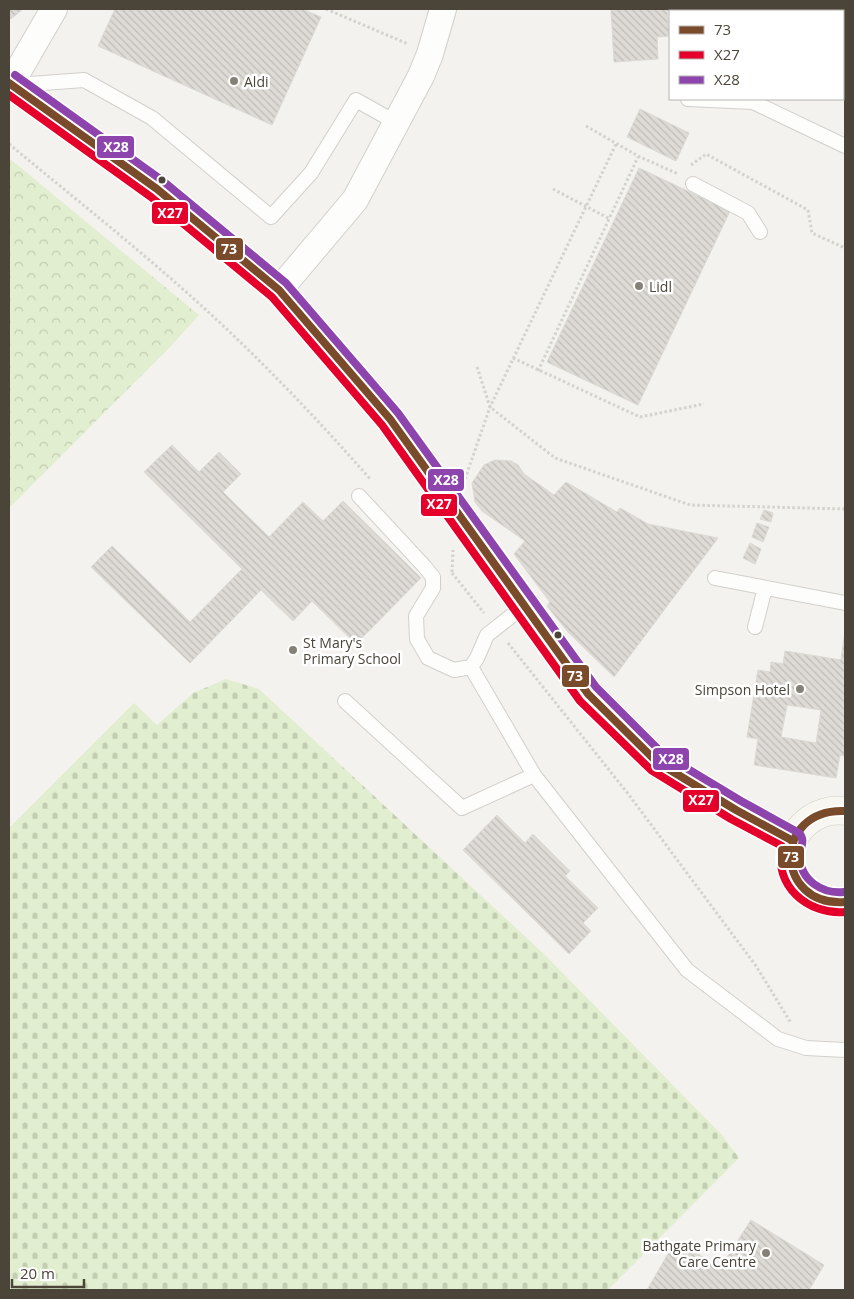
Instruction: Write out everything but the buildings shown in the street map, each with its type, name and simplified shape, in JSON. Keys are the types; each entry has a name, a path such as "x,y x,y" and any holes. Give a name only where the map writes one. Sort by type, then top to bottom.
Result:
{"street":[{"path":"54,9 10,84 157,189 279,290 390,419 588,694 657,762 736,810 793,841"},
{"path":"279,290 352,204 421,76 430,54 443,9"},
{"path":"844,907 812,896 800,886 793,872 790,856 793,841 801,827 812,816 827,811 845,811"}],"lane":[{"path":"10,84 84,80 152,118 271,217 311,172 356,100 397,123"},
{"path":"710,100 754,102 845,146"},
{"path":"692,184 748,213 760,232"},
{"path":"359,496 433,577 434,588 416,616 417,639 428,658 454,670 471,667 487,635 524,606"},
{"path":"715,578 845,603"},
{"path":"754,627 765,588"},
{"path":"471,667 534,775 686,970 778,1039 806,1048 845,1050"},
{"path":"345,701 462,808 534,775"}],"path":[{"path":"326,9 430,54"},
{"path":"490,407 616,144"},
{"path":"538,371 638,156"},
{"path":"553,189 610,219"},
{"path":"513,358 640,417 704,404"},
{"path":"477,367 490,407 555,458 690,505 845,509"}],"green space":[{"path":"9,158 199,315 170,347 9,508"},
{"path":"226,679 259,689 544,954 722,1135 739,1158 608,1290 9,1290 9,828 134,703 157,725 193,693"}],"transit line":[{"name":"X28","path":"15,75 163,181 286,283 398,413 596,687 663,754 799,833 802,841 801,865 808,879 828,891 844,892"},
{"name":"73","path":"9,83 157,189 279,290 390,419 588,694 657,762 736,810 793,841"},
{"name":"X27","path":"9,95 151,197 272,297 382,425 580,701 651,770 731,819 782,846 783,874 788,885 806,903 818,909 831,912 845,912"},
{"name":"73","path":"845,811 821,814 804,825 794,840 791,857 795,875 805,889 822,899 845,902"}],"place":[{"name":"Aldi","path":"234,81"},
{"name":"Lidl","path":"639,286"},
{"name":"St Mary's Primary School","path":"293,650"},
{"name":"Simpson Hotel","path":"800,689"},
{"name":"Bathgate Primary Care Centre","path":"766,1253"}]}
